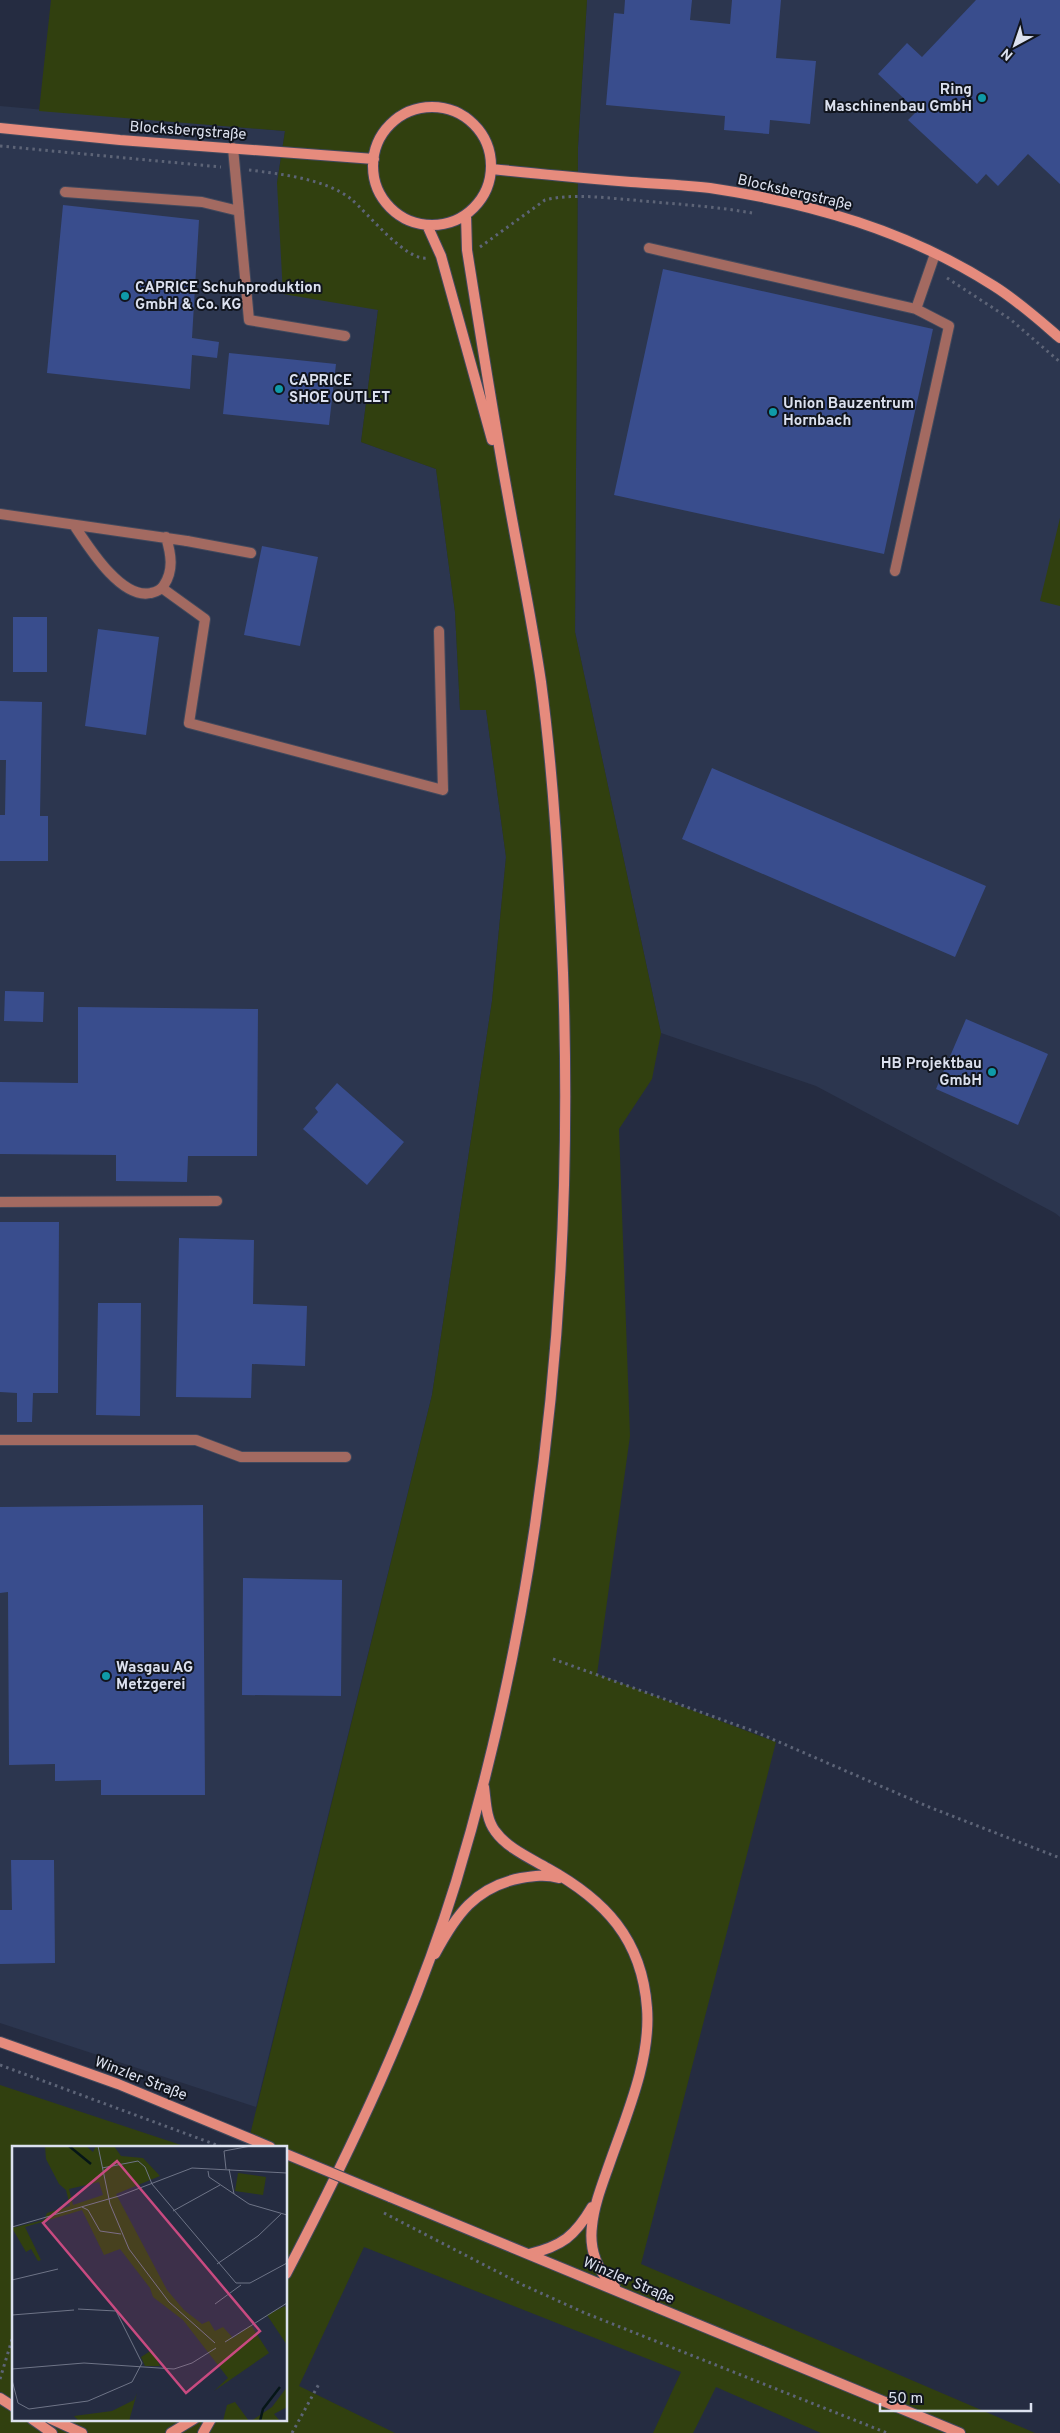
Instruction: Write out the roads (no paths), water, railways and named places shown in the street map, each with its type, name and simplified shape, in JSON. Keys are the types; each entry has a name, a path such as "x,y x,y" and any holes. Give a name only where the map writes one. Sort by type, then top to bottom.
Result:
{"main road":[{"path":"434,108 447,109 465,117 480,131 489,148 492,168 488,186 479,202 466,215 448,223 427,225 412,222 398,214 386,203 378,190 374,175 374,159 380,140 391,124 408,112 434,108"},
{"name":"Blocksbergstraße","path":"0,128 120,140 374,159"},
{"name":"Blocksbergstraße","path":"492,168 541,175 709,188 797,204 871,226 935,254 996,287 1060,338"},
{"path":"288,2270 366,2115 419,1984 454,1886 484,1783 504,1703 523,1609 546,1432 558,1310 564,1204 567,1084 560,880 551,772 541,683 466,250 466,215"},
{"path":"427,225 441,256 507,492"},
{"path":"484,1783 488,1815 495,1832 525,1855 570,1880 602,1906 620,1926 640,1967 647,2010 646,2038 638,2075 596,2202 591,2228 597,2265 603,2276 623,2294"},
{"path":"419,1984 458,1916 479,1894 508,1880 531,1876 552,1876 570,1880"},
{"name":"Winzler Straße","path":"0,2042 118,2084 268,2146"},
{"name":"Winzler Straße","path":"288,2155 960,2433"},
{"path":"529,2254 548,2250 574,2234 596,2202"},
{"path":"0,2397 12,2401"},
{"path":"0,2397 12,2406"},
{"path":"33,2420 52,2433"},
{"path":"53,2420 82,2433"},
{"path":"171,2433 192,2420"},
{"path":"203,2433 210,2420"}],"street":[{"path":"233,148 249,320 344,336"},
{"path":"65,192 202,202 238,211"},
{"path":"648,248 916,309 950,326 895,571"},
{"path":"916,309 935,254"},
{"path":"0,514 187,540 251,553"},
{"path":"74,525 96,558 128,589 147,594 162,588 171,567 166,537"},
{"path":"162,588 205,619 189,723 444,790 439,631"},
{"path":"0,1202 217,1201"},
{"path":"0,1440 196,1440 241,1457 346,1457"}],"place":[{"name":"Ring Maschinenbau GmbH","path":"982,98"},
{"name":"CAPRICE Schuhproduktion GmbH & Co. KG","path":"125,296"},
{"name":"CAPRICE SHOE OUTLET","path":"279,389"},
{"name":"Union Bauzentrum Hornbach","path":"773,412"},
{"name":"HB Projektbau GmbH","path":"992,1072"},
{"name":"Wasgau AG Metzgerei","path":"106,1676"}]}
